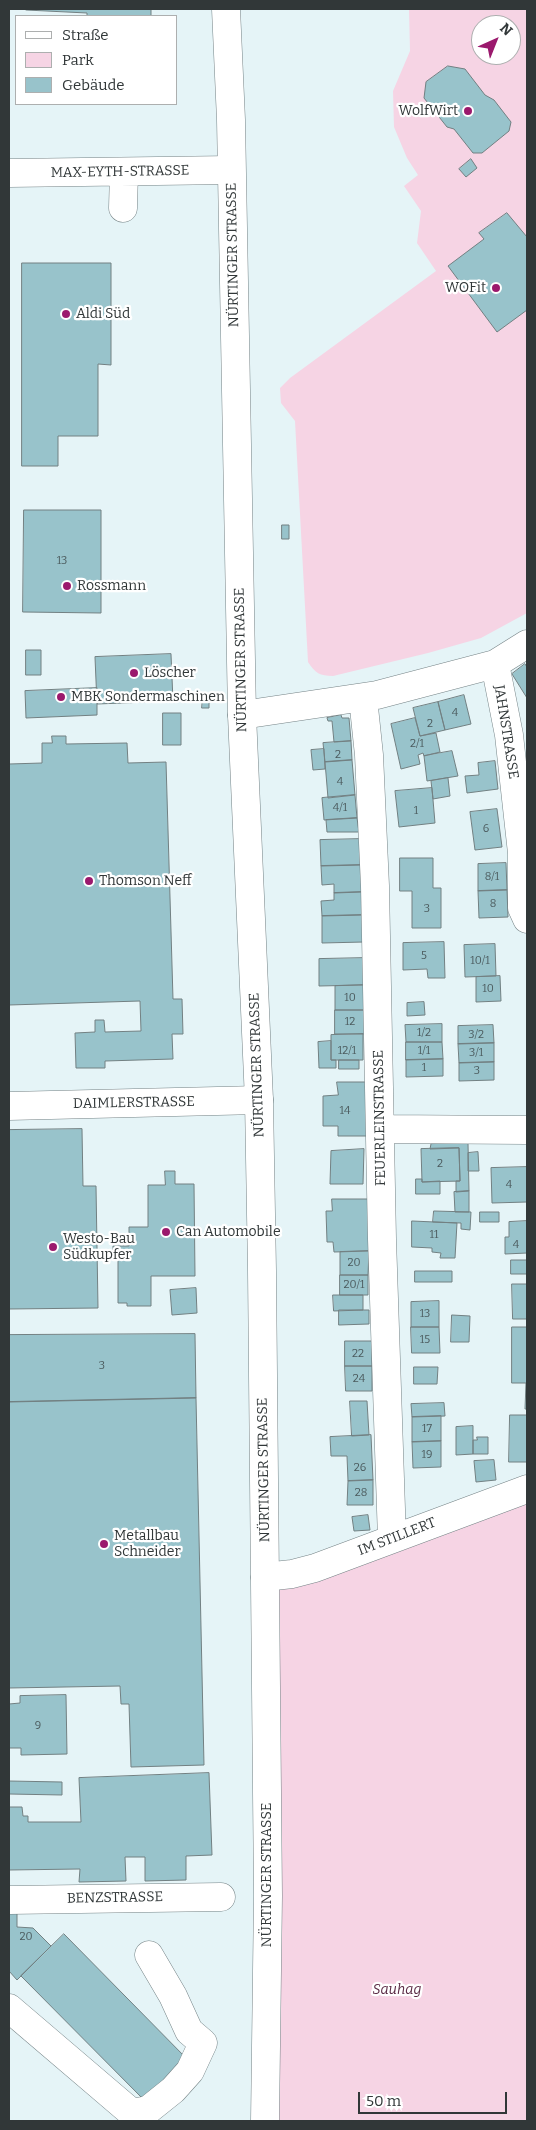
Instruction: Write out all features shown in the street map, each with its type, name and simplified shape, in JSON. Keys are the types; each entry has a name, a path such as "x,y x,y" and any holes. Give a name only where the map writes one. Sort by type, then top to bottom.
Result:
{"street":[{"name":"NÜRTINGER STRASSE","path":"226,9 242,715 259,1100 268,1896 265,2121"},
{"name":"MAX-EYTH-STRASSE","path":"9,173 231,170"},
{"path":"123,208 124,172"},
{"path":"242,715 363,698 495,664 527,644"},
{"name":"JAHNSTRASSE","path":"495,664 508,735 522,853 522,908 527,919"},
{"name":"FEUERLEINSTRASSE","path":"363,698 369,756 374,867 382,1239 392,1539"},
{"name":"DAIMLERSTRASSE","path":"9,1106 259,1100"},
{"path":"381,1129 527,1130"},
{"name":"IM STILLERT","path":"265,1578 315,1568 527,1489"},
{"name":"BENZSTRASSE","path":"9,1900 221,1897"},
{"path":"9,2008 132,2113 148,2110 173,2090 190,2071 203,2043 189,2031 173,1996 149,1955"}],"green space":[{"path":"409,9 527,9 527,613 481,638 333,676 318,673 308,662 295,421 281,403 280,388 290,378 436,271 417,243 421,211 404,186 418,175 407,158 394,127 393,91 410,51"},
{"name":"Sauhag","path":"527,1489 527,2121 276,2121 267,1665 279,1576"}],"building":[{"path":"151,9 151,15 87,15 87,13 26,10"},
{"name":"WolfWirt","path":"448,66 465,69 485,95 494,100 511,122 509,131 482,153 473,153 454,129 447,127 424,98 426,82"},
{"path":"471,159 477,168 466,177 459,169"},
{"name":"WOFit","path":"507,213 527,237 527,310 497,332 448,266 484,239 479,233"},
{"name":"Aldi Süd","path":"22,263 111,263 111,365 98,364 98,436 58,436 58,466 22,466"},
{"path":"24,510 101,510 101,613 23,612"},
{"path":"282,525 289,525 289,539 282,539"},
{"path":"26,650 41,650 41,675 26,675"},
{"name":"Löscher","path":"171,654 173,701 97,704 95,657"},
{"path":"525,664 527,667 527,698 512,674"},
{"name":"MBK Sondermaschinen","path":"97,688 97,715 26,718 25,691"},
{"path":"464,695 471,724 445,730 438,702"},
{"path":"203,697 209,697 209,708 202,708"},
{"path":"438,702 445,730 420,736 413,708"},
{"path":"163,713 181,713 181,745 163,745"},
{"path":"341,715 342,718 349,718 351,741 334,742 332,721 328,721 327,718"},
{"path":"415,718 420,736 436,733 440,752 424,756 423,753 418,755 420,764 401,769 391,724"},
{"name":"Thomson Neff","path":"52,736 66,736 66,744 127,743 128,763 166,762 173,999 182,999 183,1034 172,1034 173,1059 105,1061 105,1068 76,1068 75,1033 95,1032 95,1020 104,1020 105,1032 141,1031 140,1001 9,1005 9,764 42,763 42,743 52,743"},
{"path":"351,741 352,760 325,762 323,743"},
{"path":"324,749 325,769 313,770 311,750"},
{"path":"452,751 458,776 427,781 424,756"},
{"path":"352,760 355,795 328,798 325,762"},
{"path":"495,761 498,789 467,793 465,776 479,775 478,763"},
{"path":"448,778 450,796 433,799 431,781"},
{"path":"432,788 435,823 399,827 395,791"},
{"path":"355,795 357,818 324,820 322,798"},
{"path":"497,809 502,847 475,850 470,812"},
{"path":"357,818 359,832 327,832 326,820"},
{"path":"361,839 361,865 321,866 320,840"},
{"path":"400,858 433,858 433,888 441,888 441,928 412,928 412,891 400,891"},
{"path":"506,863 507,890 478,891 478,864"},
{"path":"361,865 362,892 334,893 334,884 322,885 321,866"},
{"path":"507,890 508,917 479,918 478,891"},
{"path":"362,892 363,915 322,916 321,901 334,900 334,893"},
{"path":"363,915 364,942 322,943 322,916"},
{"path":"444,942 445,978 428,978 427,969 403,970 403,943"},
{"path":"495,944 496,976 465,977 464,945"},
{"path":"365,958 365,985 319,986 319,959"},
{"path":"500,976 501,1001 476,1002 476,977"},
{"path":"365,985 365,1010 335,1010 335,986"},
{"path":"424,1002 425,1015 407,1016 407,1003"},
{"path":"335,1010 365,1010 365,1034 335,1034"},
{"path":"442,1024 442,1042 406,1042 405,1025"},
{"path":"493,1025 494,1043 458,1044 458,1026"},
{"path":"363,1034 363,1060 331,1060 331,1035"},
{"path":"331,1041 331,1060 336,1060 336,1068 319,1068 318,1042"},
{"path":"406,1042 442,1042 443,1059 406,1060"},
{"path":"494,1043 494,1062 459,1063 458,1044"},
{"path":"443,1059 443,1076 406,1077 406,1060"},
{"path":"339,1060 359,1060 359,1069 339,1069"},
{"path":"494,1062 494,1080 459,1081 459,1063"},
{"path":"337,1082 367,1082 367,1136 338,1136 338,1126 323,1126 323,1096 338,1095"},
{"name":"Westo-Bau Südkupfer","path":"82,1129 83,1186 96,1186 98,1308 9,1309 9,1130"},
{"path":"468,1143 469,1191 456,1192 456,1181 460,1181 459,1148 430,1149 431,1144"},
{"path":"459,1148 460,1181 422,1182 421,1149"},
{"path":"364,1149 363,1184 330,1184 331,1151"},
{"path":"478,1152 479,1171 468,1171 468,1153"},
{"path":"527,1167 527,1202 492,1203 491,1168"},
{"path":"165,1171 175,1171 175,1184 194,1184 195,1276 151,1276 151,1306 127,1306 127,1303 118,1303 118,1257 113,1256 113,1246 129,1246 129,1227 148,1227 148,1185 165,1185"},
{"path":"416,1179 422,1179 422,1182 440,1181 440,1194 416,1194"},
{"path":"469,1191 469,1212 455,1212 454,1192"},
{"path":"332,1199 368,1199 369,1251 334,1252 333,1242 327,1242 326,1211 332,1211"},
{"path":"434,1211 471,1212 470,1230 461,1229 461,1223 433,1222"},
{"path":"480,1212 499,1212 499,1222 480,1222"},
{"path":"412,1221 457,1223 455,1258 440,1258 441,1253 432,1252 432,1248 412,1247"},
{"path":"527,1221 527,1253 505,1254 505,1237 509,1237 509,1222"},
{"path":"369,1251 368,1275 340,1275 340,1252"},
{"path":"511,1260 527,1260 527,1274 511,1274"},
{"path":"415,1271 452,1271 452,1282 415,1282"},
{"path":"340,1275 368,1275 368,1295 340,1295"},
{"path":"512,1284 527,1284 527,1319 513,1319"},
{"path":"196,1288 197,1313 172,1315 170,1290"},
{"path":"333,1295 363,1295 363,1310 334,1311"},
{"path":"439,1301 439,1327 411,1327 411,1302"},
{"path":"339,1310 369,1310 369,1324 339,1325"},
{"path":"452,1315 470,1316 469,1342 451,1342"},
{"path":"411,1327 439,1327 440,1353 412,1353"},
{"path":"512,1327 527,1327 527,1409 525,1409 526,1383 512,1383"},
{"path":"195,1334 196,1398 9,1402 9,1335"},
{"path":"345,1341 372,1341 372,1366 345,1366"},
{"path":"345,1366 372,1366 372,1391 346,1391"},
{"path":"414,1367 438,1367 437,1384 414,1384"},
{"name":"Metallbau Schneider","path":"196,1398 204,1765 131,1767 129,1704 121,1704 120,1686 9,1688 9,1402"},
{"path":"350,1401 367,1401 369,1435 352,1436"},
{"path":"444,1403 445,1416 412,1417 411,1404"},
{"path":"510,1415 527,1415 527,1462 509,1462"},
{"path":"441,1416 441,1441 412,1442 412,1417"},
{"path":"473,1426 473,1454 456,1455 456,1427"},
{"path":"371,1435 373,1480 348,1481 347,1456 331,1456 330,1437"},
{"path":"477,1437 488,1437 488,1454 473,1454 473,1440 477,1440"},
{"path":"441,1441 441,1467 413,1468 412,1442"},
{"path":"494,1460 496,1480 476,1482 474,1461"},
{"path":"373,1480 373,1505 347,1505 348,1481"},
{"path":"368,1515 370,1530 354,1531 352,1517"},
{"path":"66,1695 67,1754 21,1755 21,1748 9,1748 9,1704 20,1703 20,1696"},
{"path":"209,1773 212,1855 186,1856 186,1880 145,1881 145,1857 125,1857 126,1881 79,1882 80,1869 9,1870 9,1807 22,1807 23,1816 28,1816 28,1822 81,1822 79,1778"},
{"path":"9,1781 62,1782 62,1795 9,1794"},
{"path":"9,1911 17,1911 17,1927 33,1928 51,1946 17,1980 9,1971"},
{"path":"64,1934 188,2060 145,2101 21,1976"}],"place":[{"name":"WolfWirt","path":"468,111"},
{"name":"WOFit","path":"496,288"},
{"name":"Aldi Süd","path":"66,314"},
{"name":"Rossmann","path":"67,586"},
{"name":"Löscher","path":"134,673"},
{"name":"MBK Sondermaschinen","path":"61,697"},
{"name":"Thomson Neff","path":"89,881"},
{"name":"Can Automobile","path":"166,1232"},
{"name":"Westo-Bau Südkupfer","path":"53,1247"},
{"name":"Metallbau Schneider","path":"104,1544"}]}
